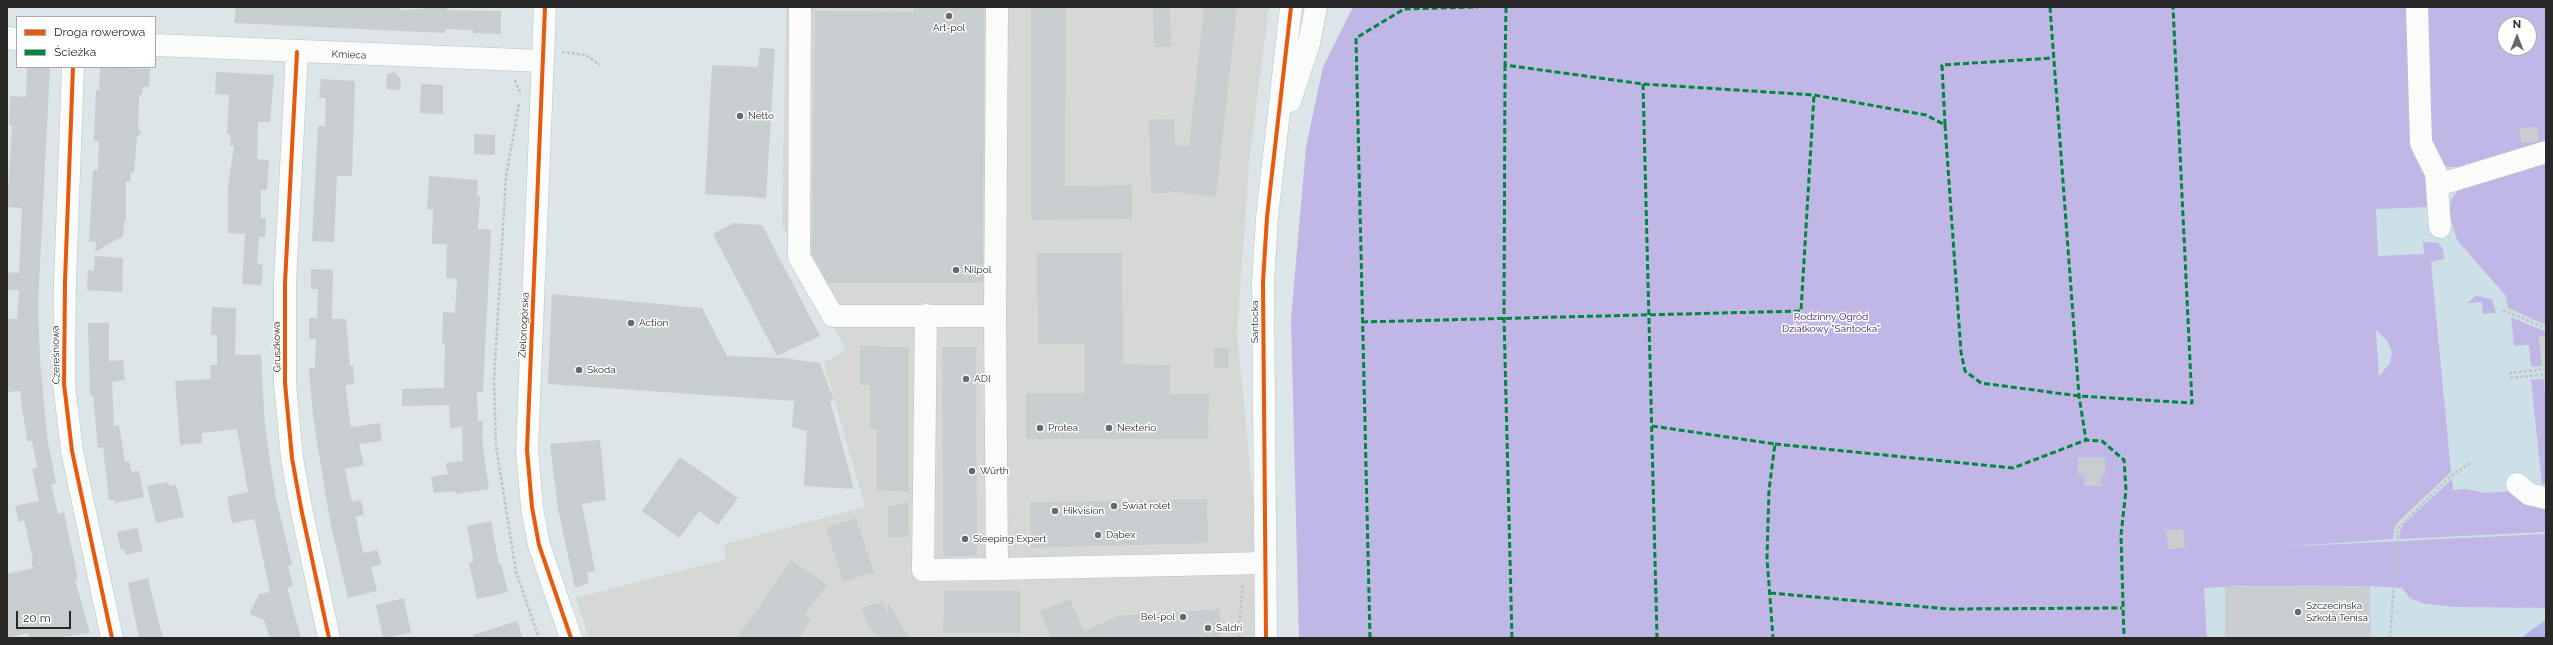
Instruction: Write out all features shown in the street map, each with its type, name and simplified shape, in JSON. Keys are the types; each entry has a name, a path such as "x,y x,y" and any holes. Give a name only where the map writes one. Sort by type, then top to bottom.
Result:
{"street":[{"name":"Zielonogórska","path":"545,7 549,56 527,411 528,458 532,507 539,545 571,638"},
{"path":"800,7 799,257 833,316 995,316"},
{"path":"997,7 995,316 998,569"},
{"name":"Santocka","path":"1266,638 1263,282 1267,217 1291,7"},
{"name":"Santocka","path":"1277,140 1309,43 1316,7"},
{"path":"2417,7 2421,143 2433,165 2438,185 2440,227"},
{"name":"Kmieca","path":"156,45 297,52 549,56"},
{"name":"Gruszkowa","path":"297,52 285,283 285,389 292,458 301,508 329,638"},
{"name":"Czereśniowa","path":"73,68 64,309 64,384 72,451 112,638"},
{"path":"2438,185 2546,152"},
{"path":"926,316 923,570 1265,563"},
{"path":"2517,484 2529,494 2546,498"}],"path":[{"path":"549,56 586,55 600,65"},
{"path":"520,100 506,176 494,380 496,446 516,572 539,638"},
{"path":"2503,310 2546,328"},
{"path":"2509,373 2546,369"},
{"path":"2510,378 2546,374"},
{"path":"2390,638 2398,528 2452,475 2472,462"}],"shaded area":[{"path":"786,7 1269,7 1249,164 1237,333 1258,550 1260,638 589,638 576,598 726,559 724,544 865,507 824,363 846,350 782,225"},
{"path":"2371,7 2546,7 2546,532 2500,534 2546,533 2546,638 2207,638 2204,588 2243,586 2244,549 2388,539 2368,181"},
{"path":"2539,336 2546,336 2546,402 2543,369"},
{"path":"2546,620 2546,638 2522,638 2531,630"}],"green space":[{"name":"Rodzinny Ogród Działkowy \"Santocka\"","path":"1353,7 2410,7 2429,207 2376,209 2378,256 2424,254 2423,242 2438,243 2443,249 2444,259 2431,262 2451,472 2400,520 2395,527 2393,539 2278,547 2546,534 2546,608 2457,607 2425,604 2410,598 2402,588 2370,586 2243,586 2204,588 2207,638 1299,638 1291,319 1306,147 1323,67","holes":["2376,330 2387,340 2392,352 2390,363 2379,376"]},
{"path":"2425,7 2546,7 2546,144 2460,167 2448,167 2442,163 2431,146"},
{"path":"2546,157 2546,325 2508,308 2506,296 2457,240 2449,212 2452,198 2459,189"},
{"path":"2476,296 2492,299 2496,313 2483,314 2482,302 2467,303"},
{"path":"2511,317 2546,332 2546,336 2539,337 2542,366 2531,367 2529,345 2514,346"},
{"path":"2544,379 2546,403 2546,484 2542,484 2531,380"},
{"path":"2452,479 2453,490 2466,489 2485,493 2509,491 2546,502 2546,532 2399,539 2401,528 2405,523"}],"building":[{"path":"236,7 400,7 400,10 447,7 447,10 501,11 501,34 473,33 473,30 445,29 445,33 234,23"},
{"path":"914,7 984,7 983,283 828,283 812,254 815,11 914,12"},
{"path":"1031,7 1066,7 1065,186 1132,185 1132,219 1031,220"},
{"path":"1153,7 1170,7 1171,47 1154,47"},
{"path":"1204,7 1237,7 1216,197 1167,191 1167,193 1151,193 1149,120 1174,119 1175,145 1189,146"},
{"name":"Netto","path":"760,48 775,49 766,198 705,194 712,65 758,67"},
{"path":"27,68 50,68 38,303 40,360 47,437 56,483 51,484 58,514 64,512 78,579 75,580 90,633 55,638 29,638 28,633 7,638 7,574 33,568 31,559 33,559 24,520 19,522 15,506 39,501 32,469 37,468 32,441 27,441 20,391 7,392 7,319 17,319 19,290 7,290 7,272 19,273 22,208 7,207 12,126 9,125 10,96 26,97"},
{"path":"100,68 150,69 149,87 143,87 142,95 139,95 138,129 141,133 137,137 134,173 131,173 130,182 126,181 126,222 124,222 123,236 95,252 96,242 89,241 93,170 98,170 99,141 94,141 96,90 99,90"},
{"path":"216,72 274,75 270,122 258,122 257,159 269,160 267,190 261,190 261,218 266,218 265,237 259,237 257,264 263,265 262,283 260,285 242,284 245,234 228,233 228,187 234,146 230,146 231,135 227,134 229,95 215,94"},
{"path":"394,72 401,79 400,90 386,89 387,74"},
{"path":"321,79 355,81 352,176 337,176 334,242 312,241 318,126 325,126 326,98 319,98"},
{"path":"421,84 443,85 443,114 420,113"},
{"path":"2537,127 2539,141 2521,143 2520,128"},
{"path":"474,134 495,135 495,155 474,154"},
{"path":"429,176 478,180 477,195 480,196 478,229 491,230 483,392 477,392 478,421 483,421 482,440 489,489 456,494 455,491 434,493 431,477 448,474 446,463 463,461 462,427 450,428 449,405 402,406 402,389 444,388 445,344 442,344 443,312 455,313 457,279 446,278 447,244 432,244 433,210 427,209"},
{"path":"733,223 762,225 820,336 777,356 713,234"},
{"path":"1037,253 1122,253 1123,364 1170,365 1170,394 1209,394 1208,439 1026,439 1026,393 1085,393 1085,344 1038,344"},
{"path":"95,256 123,258 122,292 87,290 88,270 94,271"},
{"path":"311,269 333,270 332,319 346,319 350,366 353,365 354,384 345,385 351,427 380,423 382,441 359,444 364,465 345,469 352,502 361,500 364,515 356,517 363,553 377,550 382,564 371,567 377,591 348,598 330,521 313,417 309,368 315,368 316,339 309,339 309,318 317,318 318,289 311,289"},
{"path":"552,294 702,308 727,356 784,358 820,363 834,400 830,401 854,489 804,486 807,431 792,427 794,401 548,384"},
{"path":"212,307 236,308 235,355 261,355 265,427 275,494 292,565 288,566 293,586 287,588 301,638 270,638 264,620 249,614 259,594 270,592 254,519 232,523 227,497 248,492 237,429 202,433 202,443 180,445 175,381 211,379 210,365 217,365 217,335 211,335"},
{"path":"88,323 109,323 109,361 123,360 125,380 112,382 114,426 119,425 125,462 129,461 132,472 139,471 144,497 115,503 114,500 109,500 103,447 98,448 93,395 90,395"},
{"path":"860,346 909,347 909,492 877,490 877,429 870,429 870,385 860,385"},
{"path":"942,347 976,347 977,556 943,556"},
{"path":"1214,348 1229,348 1229,368 1214,367"},
{"path":"600,440 606,500 582,504 595,571 587,573 589,583 575,588 558,509 550,444"},
{"path":"680,457 738,498 718,525 699,511 679,538 642,511"},
{"path":"2078,457 2105,457 2105,475 2101,475 2101,486 2084,486 2084,475 2078,474"},
{"path":"168,482 169,486 176,485 184,517 156,523 147,486"},
{"path":"1207,499 1208,543 1031,548 1030,502"},
{"path":"909,501 909,537 888,537 888,507"},
{"path":"856,518 874,572 843,582 826,528"},
{"path":"491,521 499,565 501,564 508,592 477,599 469,563 473,562 473,558 467,526"},
{"path":"137,528 143,551 126,555 124,549 121,550 117,532"},
{"path":"2183,529 2185,548 2168,549 2166,530"},
{"path":"791,560 827,584 805,615 811,619 799,638 737,638"},
{"path":"148,578 163,638 139,638 128,583"},
{"name":"Szczecińska Szkoła Tenisa","path":"2370,586 2371,638 2225,638 2225,587"},
{"path":"944,591 1021,591 1021,633 943,633"},
{"path":"404,598 411,633 383,638 376,605"},
{"path":"1070,599 1084,631 1118,616 1220,609 1220,638 1051,638 1040,611"},
{"path":"883,601 888,615 888,602 909,638 881,638 869,627 862,608"},
{"path":"517,621 523,638 474,638 473,635"}],"marked path":[{"path":"1370,638 1356,38 1404,9 1478,7"},
{"path":"1506,7 1505,65 1643,84 1814,95 1926,115 1945,125 1942,65 2053,58"},
{"path":"2050,7 2079,396 2086,440 2102,441 2124,460 2126,490 2121,535 2124,638"},
{"path":"1945,125 1961,352 1965,371 1981,383 2079,396 2192,403 2173,7"},
{"path":"1505,65 1504,318 1512,638"},
{"path":"1643,84 1657,638"},
{"path":"1362,322 1801,311 1814,95"},
{"path":"1652,426 1775,444 1769,490 1767,558 1773,638"},
{"path":"1775,444 2013,468 2086,440"},
{"path":"1770,593 1949,609 2122,608"}],"cycle path":[{"path":"545,7 527,450 532,507 539,545 571,638"},
{"path":"1266,638 1263,282 1267,217 1291,7"},
{"path":"297,52 285,283 285,383 292,458 301,508 329,638"},
{"path":"73,68 65,281 64,384 72,451 112,638"}],"place":[{"name":"Art-pol","path":"949,16"},
{"name":"Netto","path":"740,116"},
{"name":"Nilpol","path":"956,270"},
{"name":"Action","path":"631,323"},
{"name":"Skoda","path":"579,370"},
{"name":"ADI","path":"966,379"},
{"name":"Protea","path":"1040,428"},
{"name":"Nexterio","path":"1109,428"},
{"name":"Würth","path":"972,471"},
{"name":"Świat rolet","path":"1114,506"},
{"name":"Hikvision","path":"1055,511"},
{"name":"Dąbex","path":"1098,535"},
{"name":"Sleeping Expert","path":"965,539"},
{"name":"Szczecińska Szkoła Tenisa","path":"2298,612"},
{"name":"Bel-pol","path":"1183,617"},
{"name":"Saldri","path":"1208,628"}]}
